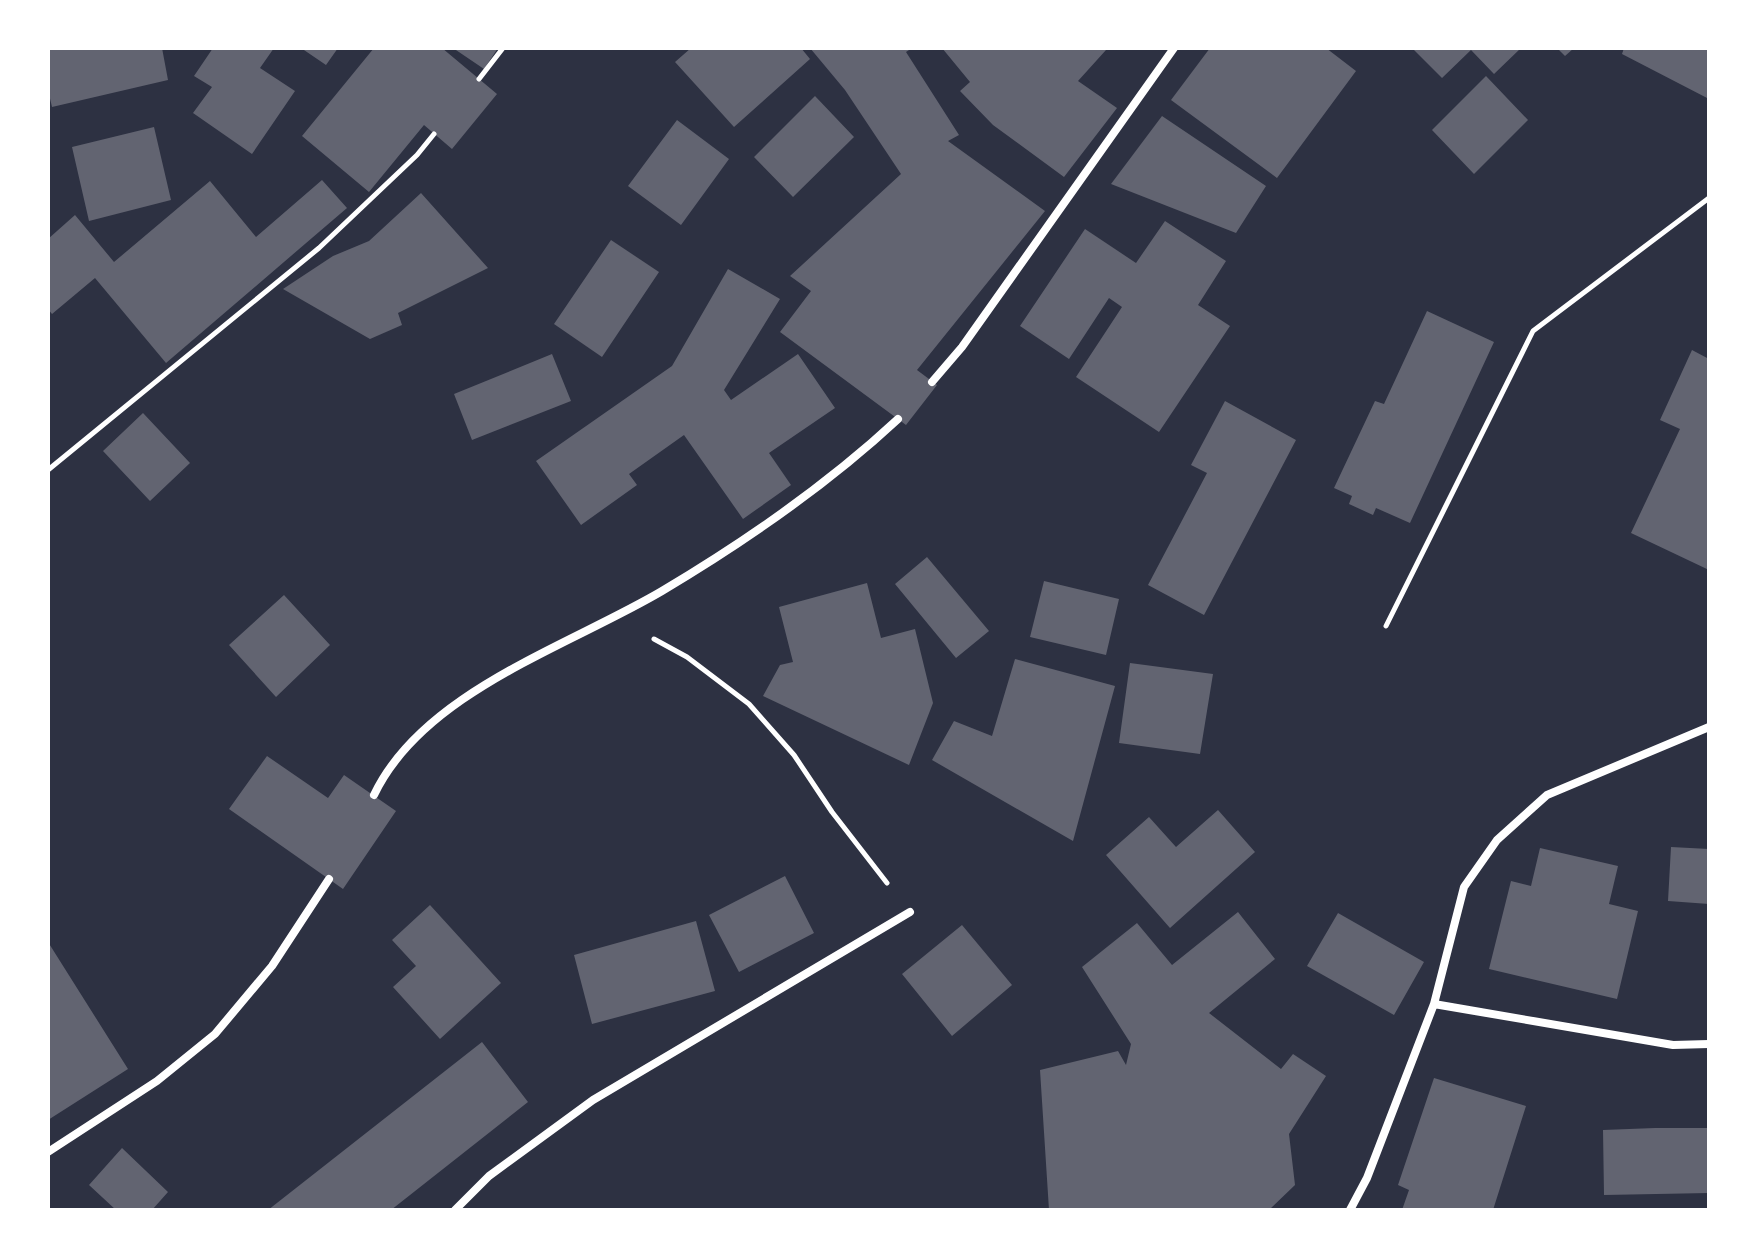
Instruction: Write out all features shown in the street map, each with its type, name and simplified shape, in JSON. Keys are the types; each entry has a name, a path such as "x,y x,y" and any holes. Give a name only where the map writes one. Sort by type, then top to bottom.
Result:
{"street":[{"path":"932,382 962,347 1174,48"},
{"path":"374,795 382,778 415,737 467,695 662,591 808,496 898,419"},
{"path":"1350,1210 1367,1178 1434,1004 1464,887 1497,840 1547,795 1709,727"},
{"path":"48,1152 157,1081 215,1034 272,966 329,879"},
{"path":"455,1210 489,1176 593,1100 910,912"},
{"path":"1434,1004 1673,1045 1709,1044"}],"path":[{"path":"479,79 503,48"},
{"path":"48,470 319,248 417,155 434,134"},
{"path":"1386,626 1533,331 1709,198"},
{"path":"612,617 687,657 749,704 794,755 832,812 910,912"}],"building":[{"path":"48,48 162,48 168,80 52,107 48,90"},
{"path":"213,48 274,48 260,68 295,91 252,154 193,113 212,87 194,76"},
{"path":"301,48 338,48 326,65"},
{"path":"374,48 442,48 497,94 452,149 424,125 369,192 302,136"},
{"path":"453,48 498,48 484,69"},
{"path":"691,48 801,48 810,59 734,127 675,62"},
{"path":"810,48 912,48 906,52 959,135 948,141 1045,211 917,370 937,385 906,425 780,332 811,291 790,276 901,174 845,90"},
{"path":"942,48 1105,48 1078,81 1117,108 1064,177 993,125 960,91 970,82"},
{"path":"1210,48 1326,48 1356,71 1277,178 1171,100"},
{"path":"1412,48 1521,48 1494,74 1471,50 1442,78"},
{"path":"1557,48 1574,48 1565,56"},
{"path":"1624,48 1709,48 1709,99 1622,54"},
{"path":"1486,76 1528,120 1474,174 1432,130"},
{"path":"815,96 854,137 793,197 754,157"},
{"path":"1162,116 1266,186 1236,233 1111,184"},
{"path":"677,120 729,159 681,225 628,186"},
{"path":"154,127 171,200 89,221 72,147"},
{"path":"322,180 347,208 166,363 95,278 52,314 48,309 48,239 75,215 114,262 210,181 256,237"},
{"path":"421,193 488,268 398,313 402,325 370,339 283,289 333,256 369,241"},
{"path":"1165,221 1226,261 1198,305 1230,326 1159,432 1076,377 1122,307 1109,298 1069,359 1020,326 1085,229 1136,263"},
{"path":"611,240 659,272 602,357 554,324"},
{"path":"728,269 780,299 724,390 731,400 798,354 835,408 769,453 791,485 743,519 684,435 629,474 637,485 581,525 536,461 672,366"},
{"path":"1427,311 1494,342 1410,523 1376,508 1373,515 1349,504 1352,496 1334,488 1375,401 1384,404"},
{"path":"1692,350 1709,359 1709,570 1631,533 1680,429 1660,420"},
{"path":"552,354 571,401 472,440 454,394"},
{"path":"1225,401 1296,440 1204,615 1148,585 1207,473 1191,465"},
{"path":"143,413 190,463 150,501 103,451"},
{"path":"927,557 989,631 956,658 895,584"},
{"path":"1044,581 1119,599 1106,655 1030,637"},
{"path":"867,583 881,638 915,629 933,703 909,765 763,696 780,665 793,662 779,607"},
{"path":"284,595 330,645 276,697 229,645"},
{"path":"1015,659 1115,686 1073,841 932,760 954,721 992,736"},
{"path":"1130,663 1213,674 1200,754 1119,743"},
{"path":"267,756 328,798 344,775 396,811 343,889 229,809"},
{"path":"1218,810 1255,852 1170,928 1106,855 1149,817 1176,847"},
{"path":"1671,847 1709,849 1709,904 1668,901"},
{"path":"1540,848 1618,866 1609,904 1638,911 1617,999 1489,969 1511,881 1531,886"},
{"path":"785,876 814,933 739,972 709,915"},
{"path":"430,905 501,983 440,1039 393,987 416,966 392,940"},
{"path":"1238,912 1275,959 1209,1013 1281,1069 1293,1054 1326,1076 1289,1134 1295,1185 1269,1210 1049,1210 1040,1070 1118,1051 1126,1065 1131,1044 1082,967 1137,923 1172,965"},
{"path":"1338,913 1424,962 1394,1015 1307,966"},
{"path":"696,921 715,991 592,1024 574,955"},
{"path":"962,925 1012,985 952,1036 902,974"},
{"path":"48,942 128,1069 48,1120"},
{"path":"482,1042 528,1102 391,1210 268,1210"},
{"path":"1434,1078 1526,1106 1493,1210 1402,1210 1409,1190 1398,1185"},
{"path":"1709,1128 1709,1193 1604,1195 1603,1130"},
{"path":"122,1148 168,1192 152,1210 116,1210 89,1185"}]}
